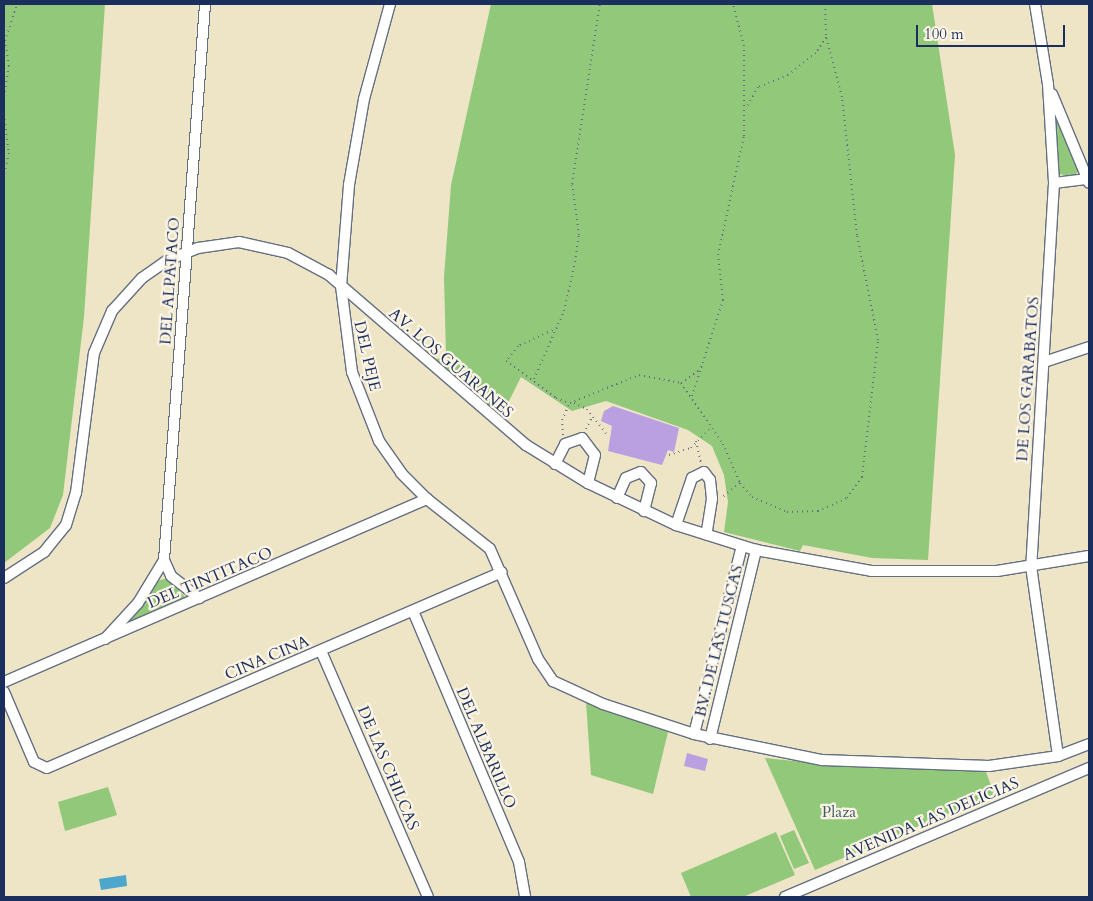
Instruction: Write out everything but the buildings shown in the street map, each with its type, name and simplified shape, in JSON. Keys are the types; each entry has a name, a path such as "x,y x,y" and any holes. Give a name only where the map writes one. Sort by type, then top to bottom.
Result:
{"street":[{"name":"DEL ALPATACO","path":"105,639 156,577 164,560 205,4"},
{"name":"DEL PEJE","path":"390,4 356,137 341,286 348,351 366,410 389,456 427,499 483,542 502,572 538,659 553,680 570,690 694,734 822,760 896,766 989,766 1058,756 1089,744"},
{"name":"DE LOS GARABATOS","path":"1035,4 1048,84 1054,183 1031,566 1058,756"},
{"path":"1048,84 1088,181 1054,183"},
{"name":"AV. LOS GUARANES","path":"4,578 44,552 66,524 76,493 94,354 112,311 142,278 187,251 222,244 259,244 298,258 341,286 484,412 555,464 617,498 676,525 756,550 871,571 962,573 1031,566 1089,556"},
{"path":"1044,362 1089,347"},
{"path":"555,464 566,444 582,438 595,455 588,483"},
{"path":"617,498 626,478 641,472 651,483 644,511"},
{"path":"676,525 692,478 701,472 710,480 712,499 706,535"},
{"name":"DEL TINTITACO","path":"4,682 427,499"},
{"name":"BV. DE LAS TUSCAS","path":"694,734 742,546"},
{"name":"BV. DE LAS TUSCAS","path":"710,738 756,550"},
{"name":"DEL ALPATACO","path":"164,560 171,576 199,598"},
{"name":"CINA CINA","path":"4,692 31,756 42,768 321,651 502,572"},
{"path":"156,577 171,576"},
{"name":"DEL ALBARILLO","path":"414,611 519,862 525,897"},
{"name":"DE LAS CHILCAS","path":"321,651 428,897"},
{"name":"AVENIDA LAS DELICIAS","path":"784,897 1089,768"}],"path":[{"path":"4,97 9,66 6,41 17,4"},
{"path":"534,379 557,328 579,235 572,184 600,4"},
{"path":"692,396 724,300 718,254 746,110 744,46 733,4"},
{"path":"566,444 562,420 570,403 639,375 681,383 692,396 711,427 740,483 769,506 809,512 847,498 862,477 878,340 857,235 842,97 826,37 825,4"},
{"path":"746,110 758,87 788,75 816,53 826,37"},
{"path":"4,114 9,153 4,175"},
{"path":"557,328 518,346 506,358 556,398 570,403 579,403 606,433"},
{"path":"681,383 701,369"},
{"path":"582,438 592,417"},
{"path":"669,455 680,454 711,427"},
{"path":"696,441 701,472"},
{"path":"712,499 725,496 740,483"}],"green space":[{"path":"4,4 105,4 84,317 63,495 50,528 4,563"},
{"path":"491,4 932,4 955,155 928,560 872,558 803,545 800,551 724,532 728,502 724,475 712,446 688,430 606,401 572,411 521,377 500,419 433,361 446,355 444,277 451,185"},
{"path":"1051,100 1079,170 1075,176 1057,174"},
{"path":"168,578 187,599 125,626 157,581"},
{"path":"586,702 668,732 653,794 591,775"},
{"name":"Plaza","path":"765,758 863,768 985,769 994,794 815,870"},
{"path":"108,787 117,815 65,831 58,802"},
{"path":"794,830 809,863 794,869 780,836"},
{"path":"776,832 795,875 743,897 691,897 681,873"}],"water":[{"path":"126,875 127,886 101,890 99,879"}]}
